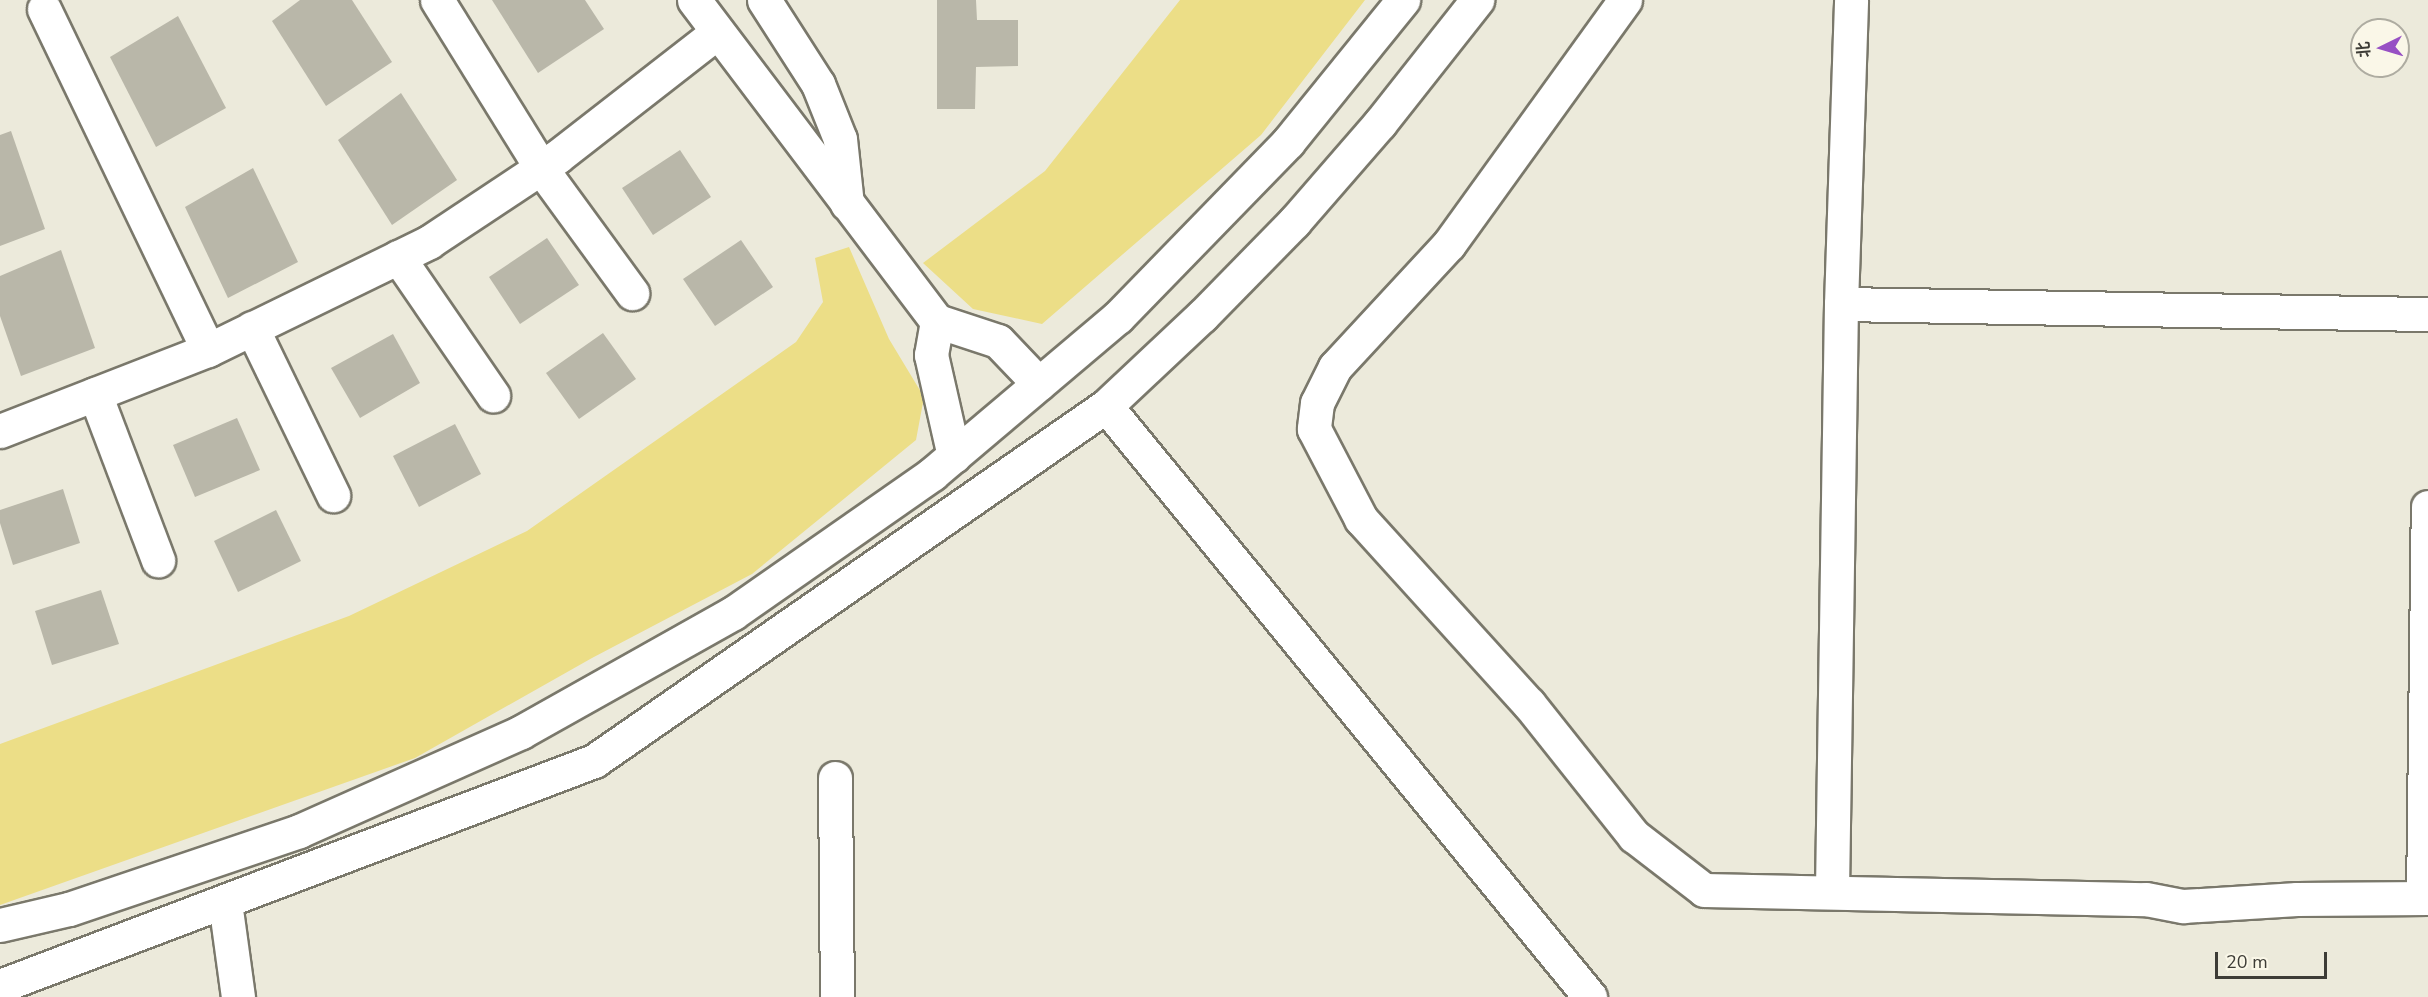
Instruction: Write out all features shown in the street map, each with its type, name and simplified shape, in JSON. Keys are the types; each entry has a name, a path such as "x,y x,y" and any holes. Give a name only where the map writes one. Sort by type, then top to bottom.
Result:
{"street":[{"path":"438,0 541,168 632,293"},
{"path":"694,0 716,33 937,321 998,341 1039,384"},
{"path":"764,0 818,84 840,139 847,204"},
{"path":"0,925 69,909 299,831 522,732 733,613 954,456 1118,317 1288,142 1403,0"},
{"path":"0,986 594,760 1106,406 1202,316 1294,222 1380,123 1477,0"},
{"path":"1625,0 1449,244 1335,367 1317,403 1314,429 1361,519 1528,704 1634,836 1704,890 1832,890 2146,899 2183,906 2297,899 2426,898 2428,507"},
{"path":"1832,890 1841,304 1851,0"},
{"path":"44,9 208,350"},
{"path":"0,431 208,350 429,242 541,168 716,33"},
{"path":"398,257 493,395"},
{"path":"1841,304 2428,314"},
{"path":"937,321 932,355 954,456"},
{"path":"252,328 333,495"},
{"path":"95,394 158,560"},
{"path":"1106,406 1590,997"},
{"path":"836,777 837,997"},
{"path":"225,902 237,997"}],"shaded area":[{"path":"1180,0 1365,0 1261,135 1042,324 973,309 923,263 1045,171"},
{"path":"849,247 889,339 924,397 916,440 752,574 592,658 415,758 0,905 0,744 349,616 527,531 796,342 823,302 815,258"}],"building":[{"path":"300,0 352,0 392,62 326,106 272,21"},
{"path":"492,0 585,0 604,29 538,73"},
{"path":"937,0 976,0 977,20 1018,20 1018,66 976,67 975,109 937,109"},
{"path":"178,16 226,108 156,147 110,57"},
{"path":"401,93 457,180 392,225 338,140"},
{"path":"11,131 45,229 0,246 0,135"},
{"path":"680,150 711,197 653,235 622,188"},
{"path":"253,168 298,262 228,298 185,207"},
{"path":"547,238 579,285 520,324 489,277"},
{"path":"741,240 773,287 715,326 683,279"},
{"path":"61,250 95,348 21,376 0,316 0,276"},
{"path":"603,333 636,379 579,419 546,373"},
{"path":"393,334 420,383 360,418 331,368"},
{"path":"237,418 260,470 195,497 173,445"},
{"path":"455,424 481,474 419,507 393,456"},
{"path":"63,489 80,543 13,565 0,523 0,510"},
{"path":"276,510 301,561 238,592 214,541"},
{"path":"101,590 119,644 52,665 35,611"}]}
